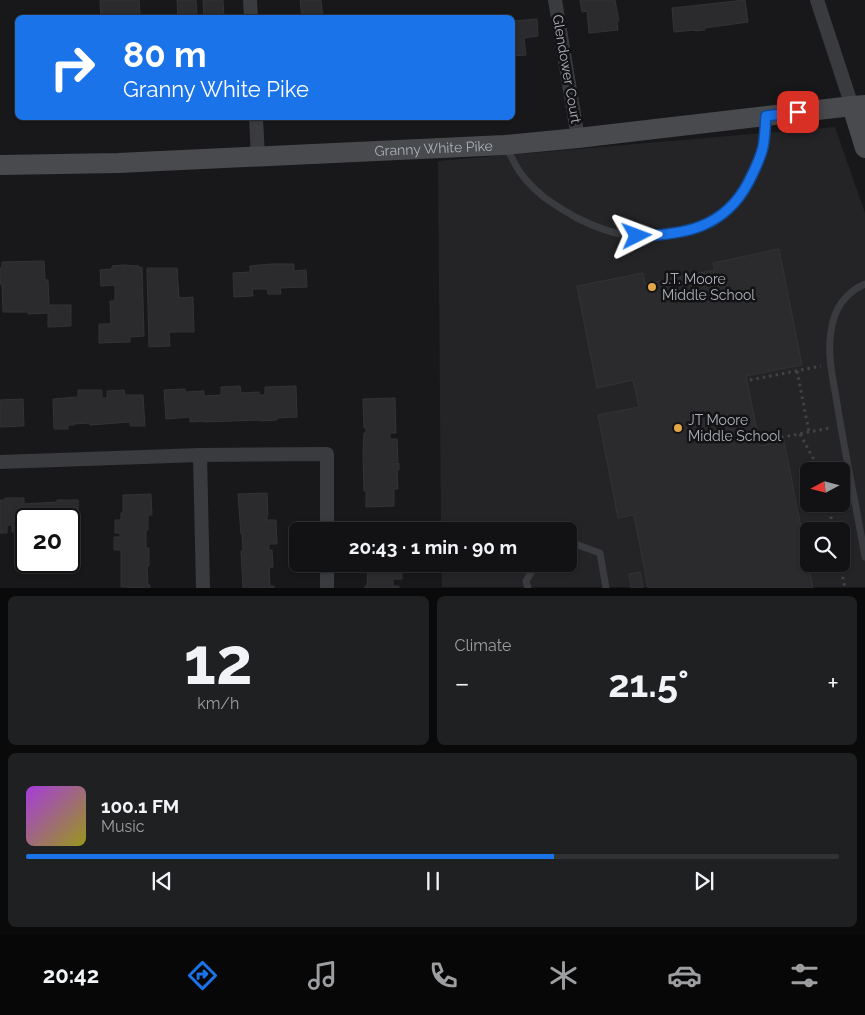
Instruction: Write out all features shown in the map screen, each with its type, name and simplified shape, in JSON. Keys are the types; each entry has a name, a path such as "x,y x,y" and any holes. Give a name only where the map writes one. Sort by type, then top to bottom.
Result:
{"main road":[{"name":"Granny White Pike","path":"0,166 118,163 505,145 858,105"},
{"path":"858,105 865,148"}],"street":[{"path":"250,0 251,15"},
{"name":"Glendower Court","path":"555,0 578,138"},
{"path":"817,0 858,105"},
{"path":"256,120 258,157"},
{"path":"0,462 200,455 327,454 327,522"},
{"path":"200,455 203,588"},
{"path":"327,572 327,588"}],"lane":[{"path":"505,145 520,172 544,197 558,206 608,232 637,236 663,235 705,225 722,215 733,204 754,172 764,138 766,116"},
{"path":"865,284 850,292 837,308 830,335 829,353 865,557"},
{"path":"577,545 600,554 606,588"},
{"path":"528,588 526,581 531,572"}],"path":[{"path":"750,380 831,364"},
{"path":"797,370 809,432"},
{"path":"762,441 841,426"},
{"path":"800,434 815,462"},
{"path":"842,572 845,588"}],"shaded area":[{"name":"J.T. Moore Middle School","path":"835,127 865,213 865,587 442,587 442,572 577,572 577,522 441,522 438,161"}],"building":[{"path":"100,0 139,0 140,15 101,15"},
{"path":"177,0 196,0 197,15 178,15"},
{"path":"203,0 223,0 224,15 204,15"},
{"path":"300,0 321,0 323,15 302,15"},
{"path":"580,0 615,0 619,21 617,22 618,30 589,33 587,11 582,12"},
{"path":"745,0 748,22 705,28 705,30 674,32 672,8"},
{"path":"537,19 538,36 524,38 526,55 515,56 515,21"},
{"name":"JT Moore Middle School","path":"779,249 802,365 746,376 760,446 784,441 800,522 800,572 810,572 813,588 648,588 634,515 618,518 598,415 639,407 633,380 597,388 577,286 643,273 645,284 715,270 713,263"},
{"path":"44,261 45,280 48,280 49,305 71,305 71,326 48,327 48,313 3,312 2,284 0,284 2,262"},
{"path":"294,264 294,271 306,270 307,287 280,288 281,294 268,294 267,289 252,289 253,296 234,297 233,273 250,272 250,266"},
{"path":"124,265 142,267 144,336 130,337 130,342 99,343 99,324 111,324 110,301 115,301 115,285 101,286 100,270"},
{"path":"147,268 177,268 179,298 193,297 194,332 169,332 170,346 149,347"},
{"path":"240,386 241,393 259,392 259,395 265,395 265,387 296,386 297,417 260,421 204,422 190,422 190,417 166,419 164,390 185,389 185,392 204,391 204,396 221,395 221,387"},
{"path":"78,390 102,390 102,398 107,398 107,391 124,390 125,395 143,395 145,426 130,426 130,422 90,425 90,423 68,425 68,429 54,429 53,399 78,397"},
{"path":"395,398 396,433 390,433 390,439 397,439 398,462 392,462 392,464 399,463 399,470 397,470 398,489 394,489 394,506 366,507 363,452 366,428 364,428 363,399"},
{"path":"23,399 24,426 0,427 0,400"},
{"path":"267,493 267,520 276,520 277,544 269,544 269,550 272,550 273,567 269,568 270,586 274,586 274,588 243,588 241,551 243,551 238,494"},
{"path":"151,494 152,515 148,515 148,530 146,530 146,548 149,548 149,566 147,566 148,585 150,585 150,588 121,587 121,550 114,550 114,537 120,537 120,533 115,533 115,520 121,520 123,495"},
{"path":"5,498 24,498 24,504 57,502 57,500 78,500 78,508 15,508 15,532 12,532 12,525 7,525 7,533 0,533 0,500 5,500"},
{"path":"368,572 402,572 402,579 393,579 393,586 399,586 399,588 365,588 367,586"},
{"path":"640,572 643,588 631,588 629,574"}],"place":[{"name":"J.T. Moore Middle School","path":"652,287"},
{"name":"JT Moore Middle School","path":"678,428"}],"route":[{"path":"637,236 655,236 692,229 705,225 722,215 737,199 754,172 763,146 766,116 798,112"}]}
